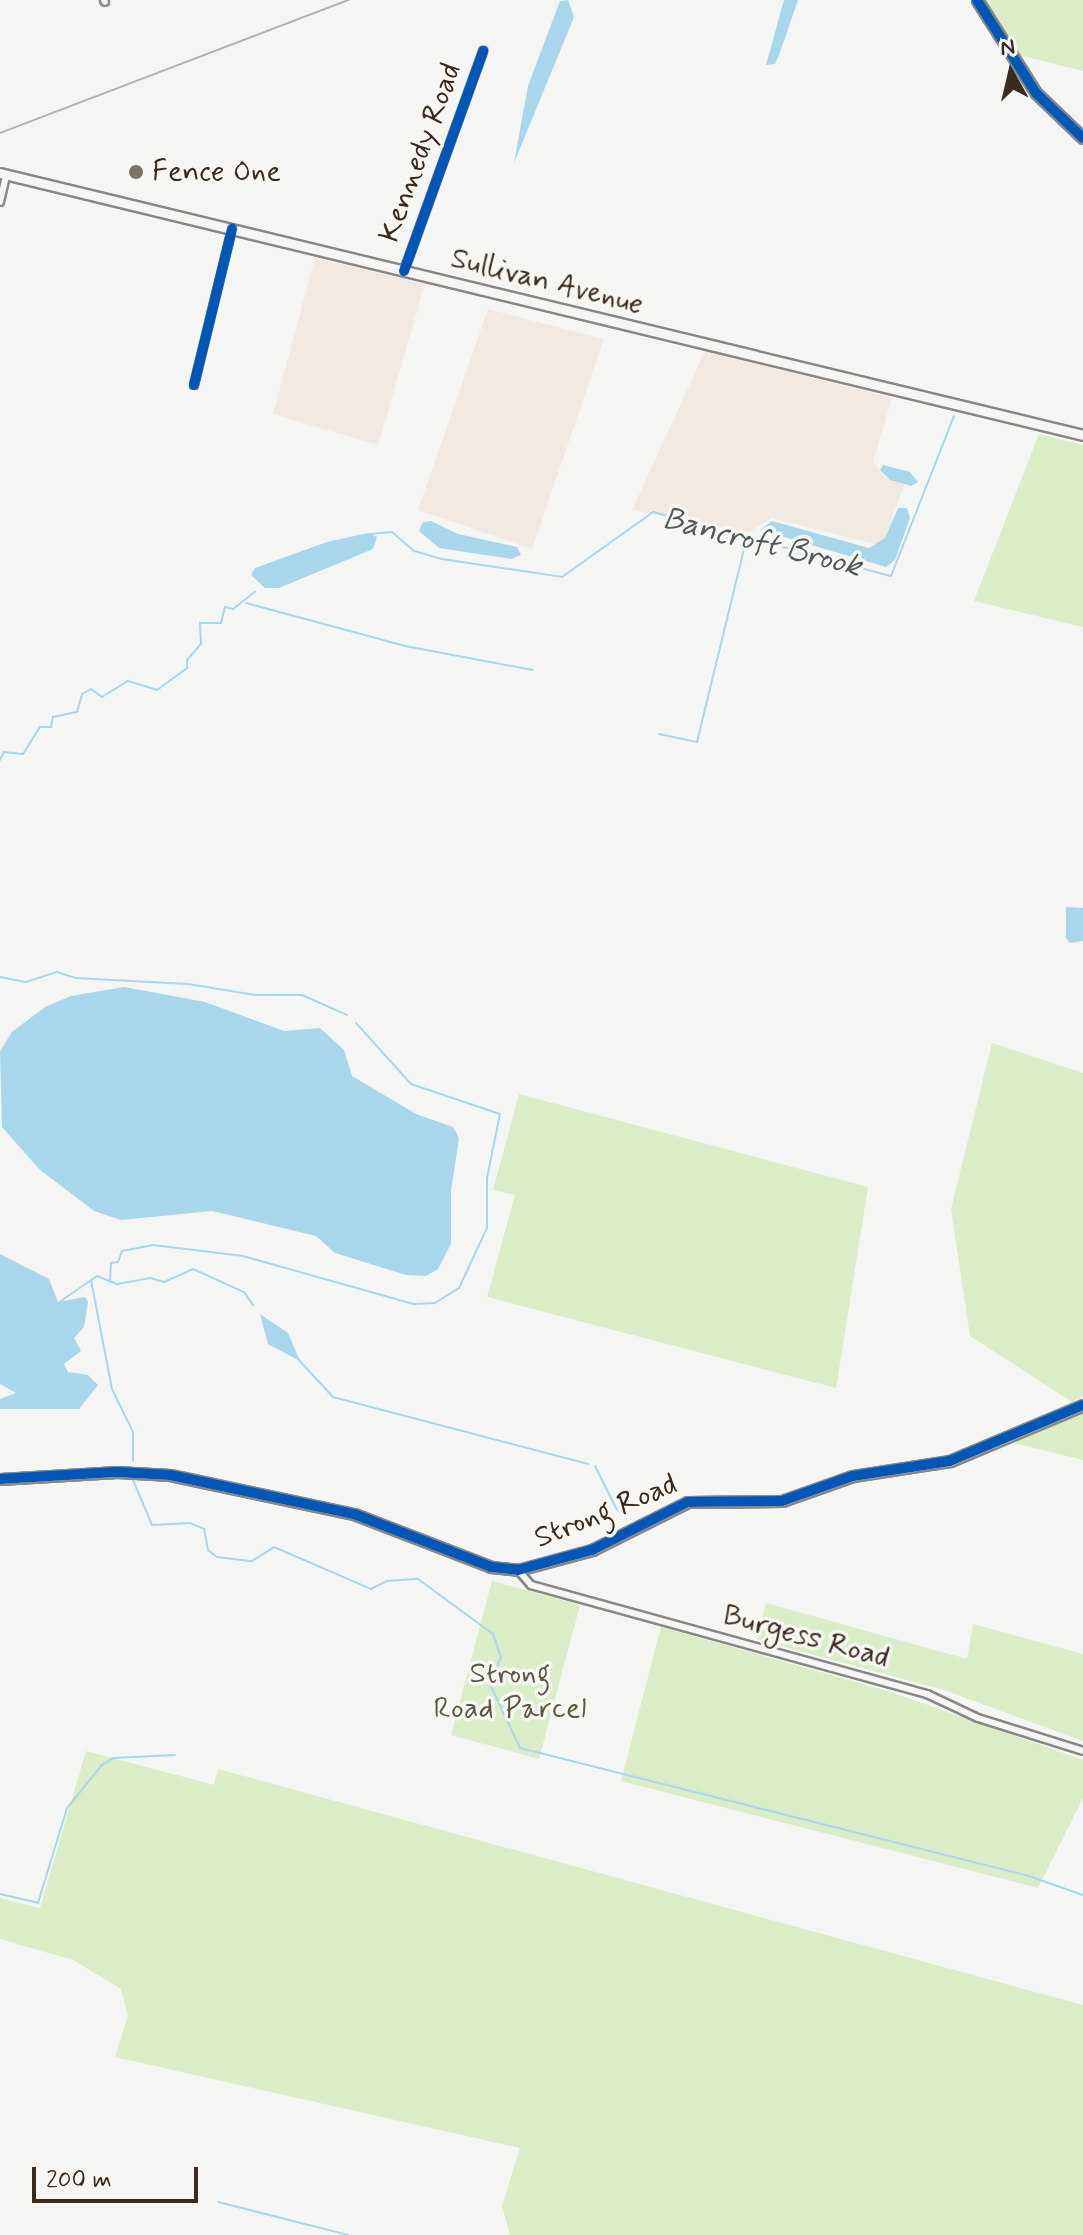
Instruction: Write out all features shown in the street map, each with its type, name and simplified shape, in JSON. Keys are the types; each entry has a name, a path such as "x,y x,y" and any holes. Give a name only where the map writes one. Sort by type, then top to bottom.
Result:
{"street":[{"path":"977,0 1036,93 1083,138"},
{"name":"Kennedy Road","path":"404,271 483,51"},
{"path":"0,202 3,174"},
{"name":"Sullivan Avenue","path":"3,174 1083,435"},
{"path":"194,385 232,229"},
{"name":"Strong Road","path":"0,1479 117,1472 170,1475 354,1514 491,1567 518,1570 592,1550 688,1502 782,1501 853,1476 950,1461 1083,1405"},
{"name":"Burgess Road","path":"518,1570 531,1585 927,1694 978,1718 1083,1751"}],"shaded area":[{"path":"315,258 425,284 378,445 273,414"},
{"path":"488,309 604,339 532,549 418,510"},
{"path":"705,351 892,398 873,462 885,478 904,485 882,546 772,518 748,533 632,510"}],"green space":[{"path":"984,0 1083,0 1083,71 1015,54"},
{"path":"1039,434 1083,445 1083,627 974,601"},
{"path":"992,1043 1083,1073 1083,1396 1072,1402 970,1336 951,1209"},
{"path":"519,1094 868,1187 836,1388 487,1297 515,1195 493,1190"},
{"path":"1083,1412 1083,1460 1014,1443"},
{"name":"Strong Road Parcel","path":"492,1581 580,1605 539,1759 451,1735"},
{"path":"766,1603 967,1659 973,1624 1083,1654 1083,1741 944,1690 756,1639"},
{"path":"661,1627 891,1692 1083,1760 1083,1798 1038,1888 621,1781"},
{"path":"86,1751 214,1785 218,1769 1083,2005 1083,2235 510,2235 502,2206 520,2148 115,2057 128,2016 121,1989 73,1960 0,1939 0,1898 40,1908"}],"water":[{"path":"568,0 574,17 514,163 528,86 560,1"},
{"path":"784,0 798,0 775,64 766,65"},
{"path":"883,465 910,472 918,482 911,486 890,480 880,470"},
{"path":"898,508 907,508 910,518 895,560 886,567 760,530 772,521 869,548 885,538"},
{"path":"431,521 458,534 517,547 521,555 511,559 439,548 419,531 423,522"},
{"path":"368,533 377,537 373,549 279,588 265,588 251,575 255,568 327,542"},
{"path":"1066,907 1083,908 1083,941 1070,943 1066,938"},
{"path":"124,987 205,1002 284,1031 320,1028 344,1050 352,1076 416,1114 453,1127 459,1138 451,1191 451,1244 438,1269 426,1276 406,1275 335,1253 316,1236 212,1211 121,1220 94,1211 39,1169 2,1127 0,1051 12,1032 45,1007 71,996"},
{"path":"0,1254 49,1279 58,1302 85,1297 88,1301 84,1327 74,1338 81,1351 64,1364 68,1372 88,1375 98,1385 79,1409 0,1409 0,1399 16,1393 0,1384"},
{"path":"260,1314 288,1333 300,1361 268,1344"}],"waterway":[{"name":"Bancroft Brook","path":"370,534 392,532 414,551 442,559 562,577 653,512 891,576 954,416"},
{"path":"659,734 697,742 747,537"},
{"name":"Bancroft Brook","path":"0,760 4,752 23,754 40,727 51,727 53,717 77,712 82,694 91,689 102,697 128,681 157,690 187,668 187,660 201,644 200,623 221,623 225,607 233,609 255,592"},
{"path":"246,603 405,646 533,670"},
{"path":"0,977 26,982 57,972 75,978 188,984 255,995 302,995 347,1015"},
{"path":"110,1282 111,1263 118,1262 122,1251 153,1245 243,1256 414,1304 435,1303 459,1288 487,1228 487,1178 500,1114 411,1084 356,1023"},
{"path":"58,1303 97,1276 117,1284 150,1278 164,1282 193,1269 244,1292 253,1305"},
{"path":"91,1280 112,1389 133,1432 133,1461"},
{"path":"298,1359 333,1397 588,1464"},
{"path":"595,1466 617,1510"},
{"path":"133,1480 152,1525 190,1523 204,1529 208,1550 217,1557 252,1561 274,1547 371,1589 387,1581 418,1579 493,1634 501,1657 490,1684 520,1748 1029,1876 1083,1895"},
{"path":"0,1894 38,1903 67,1808 102,1765 113,1758 175,1755"},
{"path":"218,2202 348,2235"}],"railway":[{"path":"0,133 348,0"}],"cycle path":[{"path":"977,0 1036,93 1083,138"},
{"path":"404,271 483,51"},
{"path":"194,385 232,229"},
{"path":"0,1479 117,1472 170,1475 354,1514 491,1567 518,1570 592,1550 688,1502 782,1501 853,1476 950,1461 1083,1405"}],"place":[{"name":"Fence One","path":"136,172"}]}
